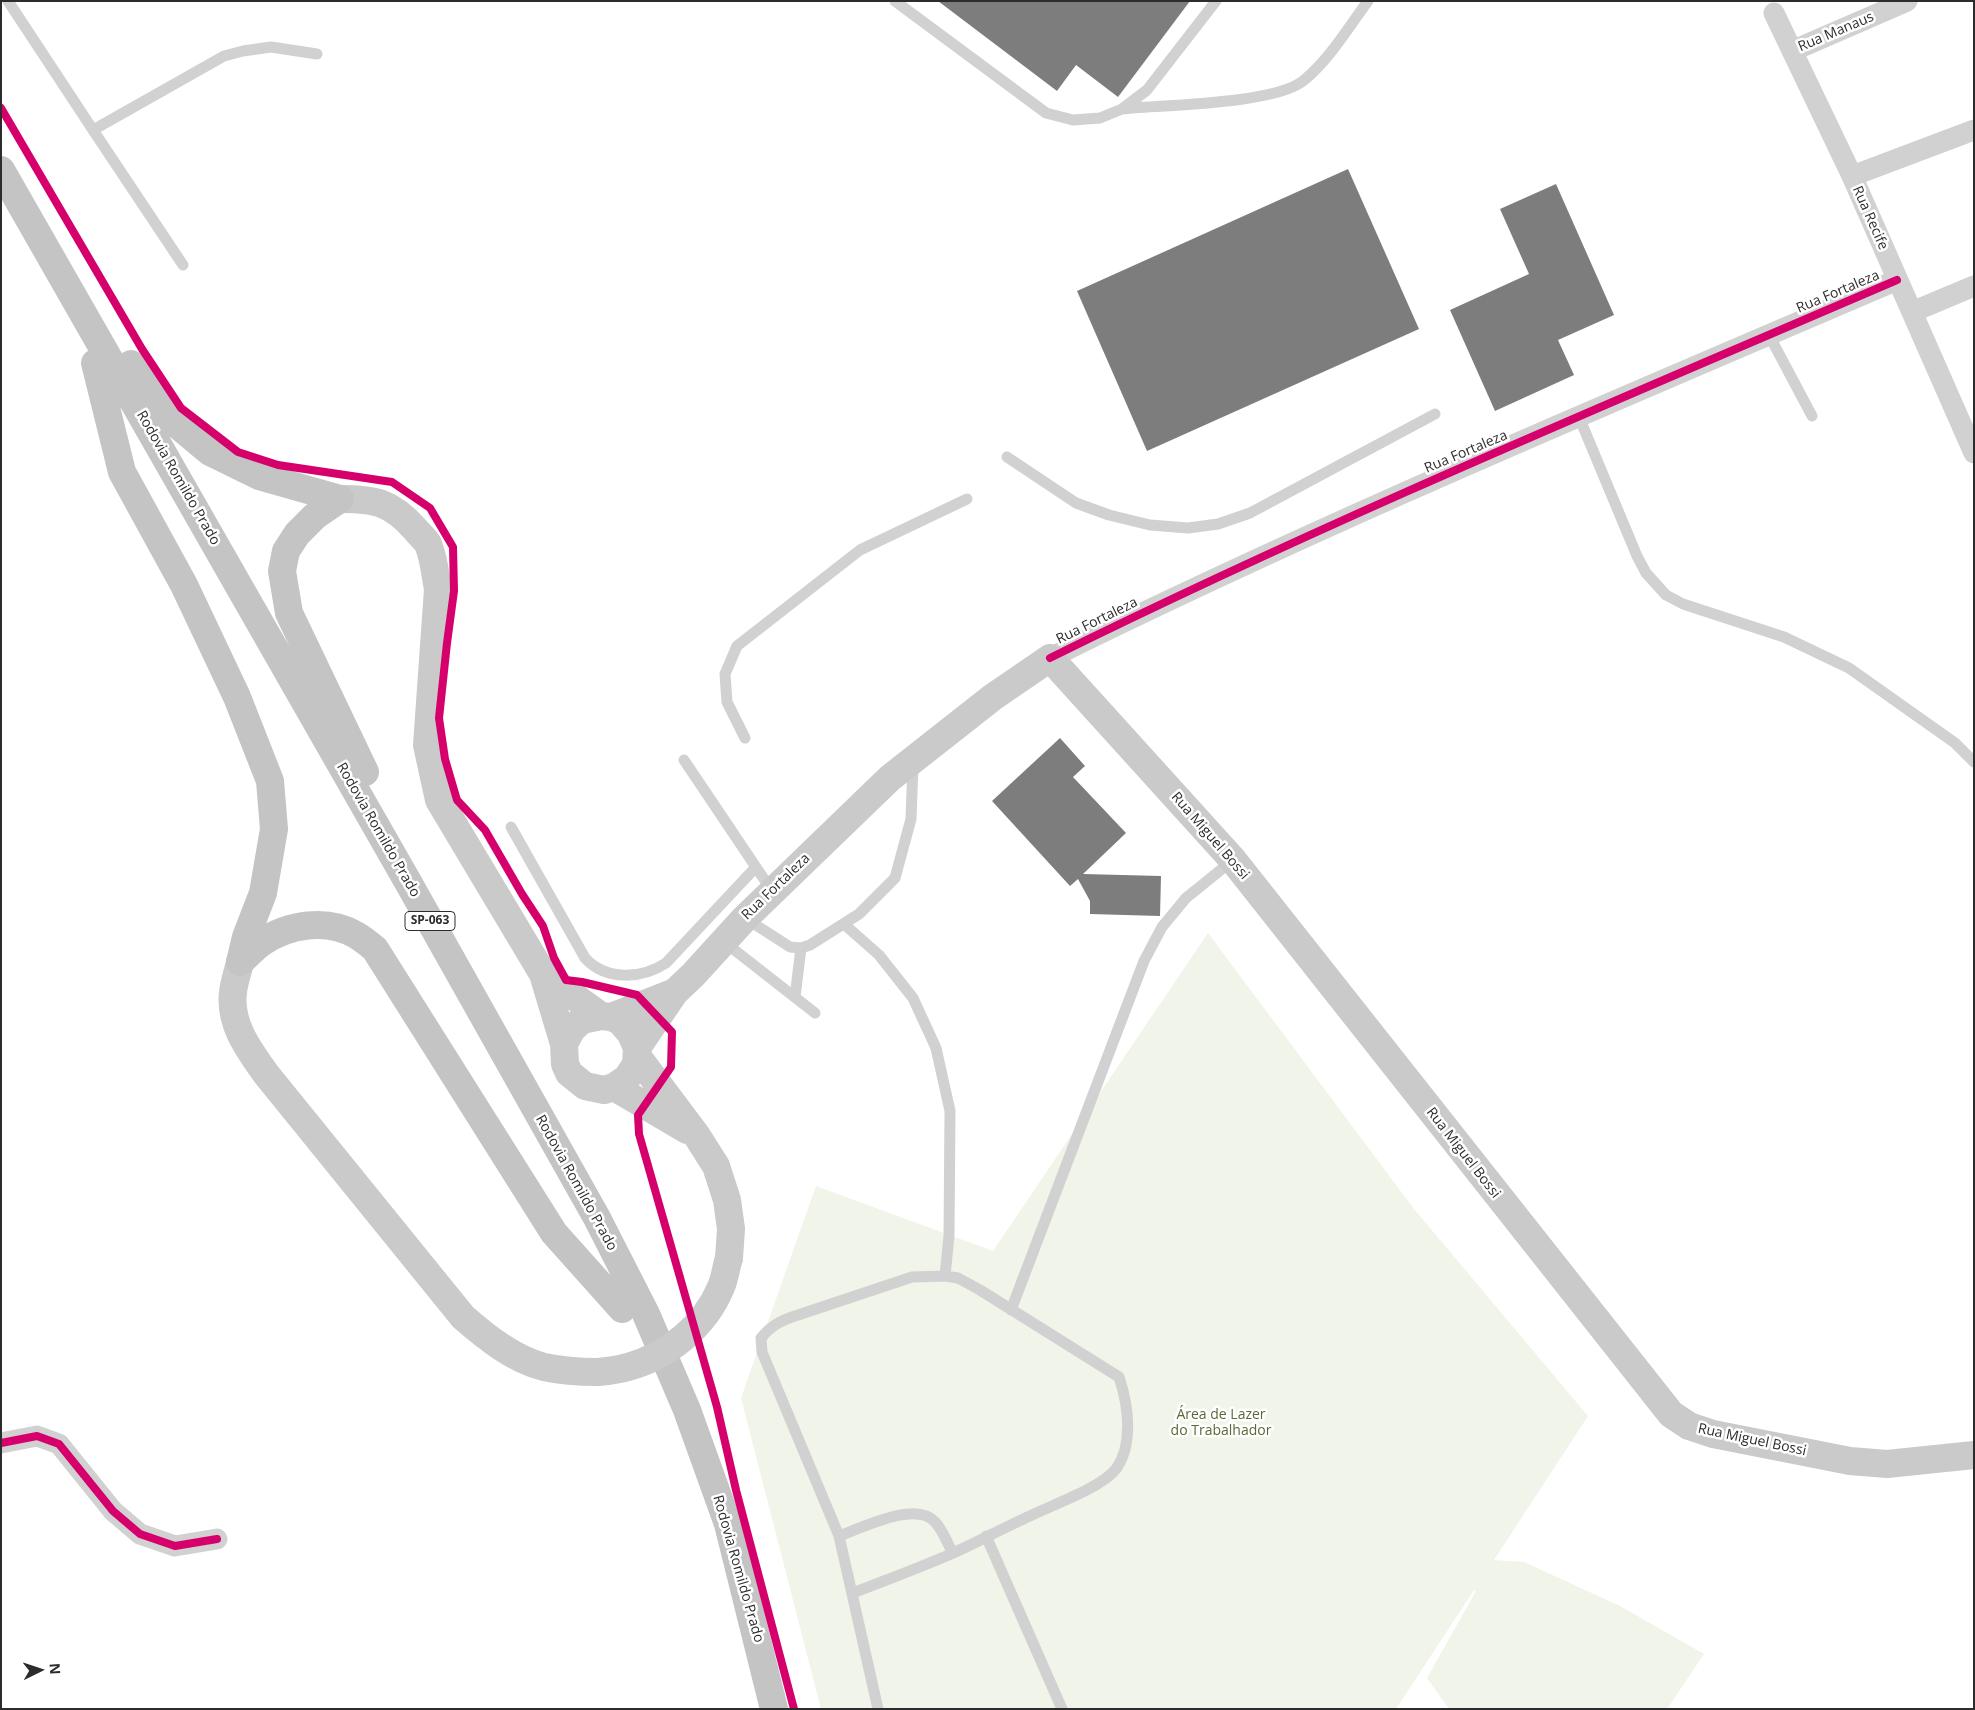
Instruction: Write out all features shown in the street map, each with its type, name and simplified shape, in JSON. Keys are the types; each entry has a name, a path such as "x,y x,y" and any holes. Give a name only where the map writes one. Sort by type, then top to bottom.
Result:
{"main road":[{"name":"Rodovia Romildo Prado","path":"1,170 408,882 597,1218 646,1314 687,1410 728,1524 774,1709"},
{"name":"Rodovia Romildo Prado","path":"1,198 359,816 498,1062 676,1415 716,1527 760,1709"},
{"path":"60,271 106,327 168,417 210,452 259,476 340,498 366,499 386,505 403,516 427,542 434,564 438,589 427,745 439,800 543,974 564,1044 565,1064 569,1073 584,1086 604,1090 614,1087 628,1078 632,1072 637,1052"},
{"path":"95,363 122,472 188,594 237,698 270,782 274,829 265,884 246,937 233,994 234,1016 241,1037 266,1074 463,1317 485,1336 510,1352 542,1367 568,1371 598,1372 628,1367 653,1358 673,1346 694,1328 710,1309 721,1287 729,1258 731,1229 727,1200 716,1166 698,1136 637,1052 631,1034 620,1021 606,1016 543,974"},
{"path":"340,498 315,516 297,534 286,551 282,571 289,613 368,780 408,882"},
{"name":"Rua Fortaleza","path":"637,1052 675,992 693,975 744,918 890,778 985,703 1050,658"},
{"name":"Rua Miguel Bossi","path":"1050,658 1233,860 1671,1414 1689,1426 1712,1434 1850,1461 1887,1464 1974,1455"},
{"path":"240,962 260,944 282,931 306,925 332,926 355,934 376,949 554,1233 622,1308"},
{"name":"Rua Fortaleza","path":"606,1016 675,992"},
{"path":"564,1044 572,1029 582,1020 606,1016"},
{"path":"614,1087 698,1136"}],"street":[{"name":"Rua Manaus","path":"1792,51 1907,1"},
{"name":"Rua Recife","path":"1774,13 1852,176 1973,449"},
{"path":"1852,176 1974,130"},
{"name":"Rua Fortaleza","path":"1050,658 1160,603 1423,484 1897,280"},
{"path":"1912,312 1974,286"},
{"path":"1,1443 37,1436 59,1444 113,1511 140,1534 175,1546 217,1539"}],"lane":[{"path":"8,1 183,265"},
{"path":"895,1 1046,113 1073,120 1100,118 1122,109 1147,90 1216,1"},
{"path":"1122,109 1276,94 1301,83 1319,67 1368,1"},
{"path":"93,130 224,56 271,47 317,54"},
{"path":"1769,335 1812,416"},
{"path":"1007,457 1076,503 1150,526 1188,528 1218,524 1250,513 1435,414"},
{"path":"1579,417 1637,556 1646,572 1666,595 1683,604 1784,637 1849,668 1955,744 1974,762"},
{"path":"745,738 727,702 725,674 737,646 860,550 967,500"},
{"path":"684,760 772,891"},
{"path":"744,918 790,947 801,948 810,945 845,925 859,914 895,878 911,819 913,760"},
{"path":"510,827 585,958 592,966 617,974 643,974 655,970 666,963 756,867"},
{"path":"1011,1310 1144,961 1162,927 1186,898 1233,860"},
{"path":"845,925 879,955 913,998 936,1048 950,1111 949,1236 945,1276"},
{"path":"723,941 816,1012"},
{"path":"795,997 801,948"},
{"path":"853,1594 953,1553 1091,1488 1115,1469 1126,1448 1127,1418 1119,1377 958,1278 945,1276 912,1276 779,1322 769,1328 761,1338 762,1352 840,1536 878,1709"},
{"path":"840,1536 904,1513 921,1513 935,1521 953,1553"},
{"path":"986,1536 1062,1709"}],"green space":[{"name":"Área de Lazer do Trabalhador","path":"1208,933 1414,1209 1588,1416 1494,1560 1524,1562 1620,1606 1704,1654 1667,1709 1449,1709 1427,1678 1476,1591 1474,1590 1396,1709 821,1709 741,1398 816,1186 993,1251"}],"building":[{"path":"938,1 1190,1 1118,97 1076,65 1057,91"},
{"path":"1348,169 1419,329 1147,451 1077,291"},
{"path":"1556,184 1614,315 1558,340 1574,375 1495,411 1450,310 1529,274 1500,209"},
{"path":"1060,738 1085,766 1073,777 1126,833 1083,874 1161,876 1160,916 1090,914 1090,901 1078,879 1070,886 992,801"}],"cycle path":[{"path":"1,108 142,349 181,408 238,452 278,465 392,482 430,508 453,547 454,591 439,718 445,759 457,800 485,830 543,926 554,958 566,980 637,995 672,1032 671,1067 638,1115 639,1134 717,1407 736,1490 794,1709"},
{"path":"1050,658 1154,607 1365,510 1897,280"},
{"path":"1,1443 37,1436 59,1444 113,1511 140,1534 175,1546 217,1539"}]}
